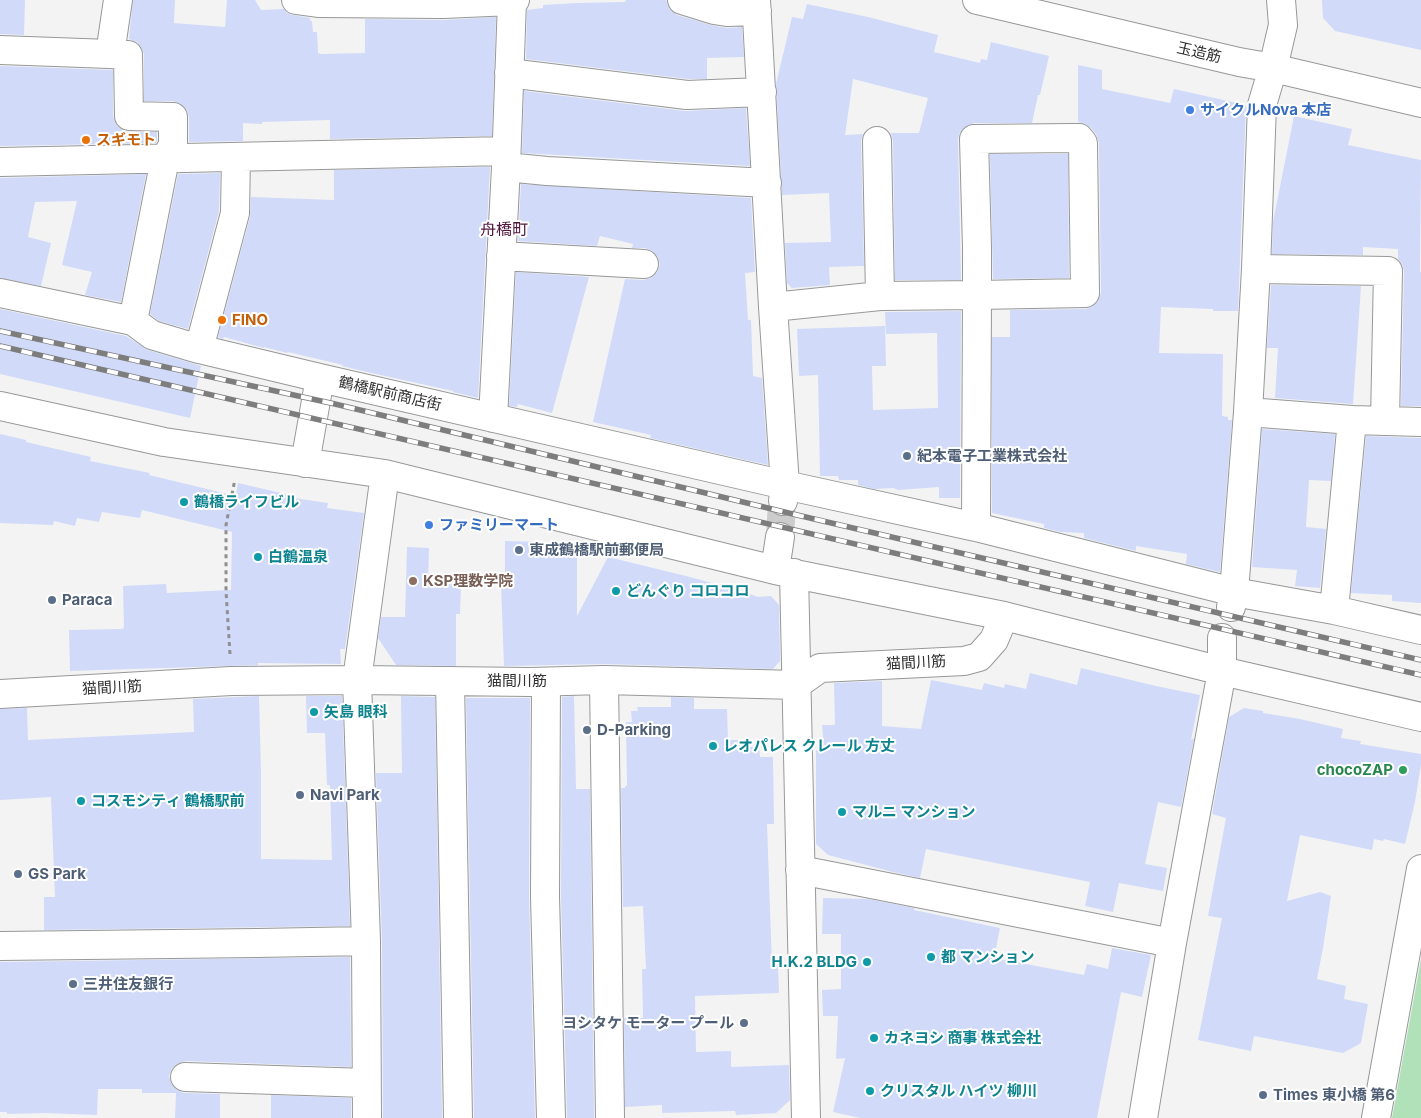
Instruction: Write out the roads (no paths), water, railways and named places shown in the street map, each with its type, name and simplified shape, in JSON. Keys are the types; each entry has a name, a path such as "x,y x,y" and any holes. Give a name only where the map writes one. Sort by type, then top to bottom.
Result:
{"street":[{"path":"110,54 118,0"},
{"path":"296,0 318,3 443,4 514,0 493,418"},
{"path":"682,0 727,12 756,6 784,494"},
{"name":"玉造筋","path":"977,0 1421,103"},
{"path":"1232,599 1248,412 1256,270 1262,105 1283,25 1280,0"},
{"path":"0,50 128,55 128,116 172,117 173,145 165,159 133,321"},
{"path":"509,73 687,95 762,92"},
{"path":"773,307 880,296 977,295 1085,293 1084,143 1079,138 974,139 977,295 976,527"},
{"path":"877,141 880,296"},
{"path":"0,162 236,157 506,159 556,172 767,183"},
{"path":"199,349 235,212 236,157"},
{"path":"501,256 644,264"},
{"path":"1256,270 1388,271 1385,421"},
{"name":"鶴橋駅前商店街","path":"0,293 133,321 152,335 199,349 493,418 784,494 976,527 1232,599 1334,610 1421,630"},
{"path":"305,463 320,378"},
{"path":"0,406 164,442 385,474 784,571 1004,616 1222,671 1421,717"},
{"path":"1248,412 1352,420 1421,422"},
{"path":"1334,610 1352,420"},
{"path":"367,1118 366,941 357,680 385,474"},
{"path":"780,537 796,684 806,1118"},
{"name":"猫間川筋","path":"0,694 231,681 546,682 604,680 796,684 820,668 964,660 979,657 994,640 1004,616"},
{"path":"1143,1118 1172,943 1222,671 1222,638"},
{"path":"604,680 610,1118"},
{"path":"450,681 458,1118"},
{"path":"546,682 545,897 551,1118"},
{"path":"800,870 1172,943"},
{"path":"1376,1118 1421,870"},
{"path":"0,946 366,941"},
{"path":"184,1076 366,1083"}],"tunnel":[{"path":"780,537 782,503"}],"railway":[{"path":"0,331 335,404 797,515 1421,660"},
{"path":"0,346 1421,675"}],"place":[{"name":"サイクルNova 本店","path":"1190,110"},
{"name":"スギモト","path":"86,140"},
{"name":"FINO","path":"222,320"},
{"name":"紀本電子工業株式会社","path":"907,456"},
{"name":"鶴橋ライフビル","path":"184,502"},
{"name":"ファミリーマート","path":"429,525"},
{"name":"東成鶴橋駅前郵便局","path":"519,550"},
{"name":"白鶴温泉","path":"258,557"},
{"name":"KSP理数学院","path":"413,581"},
{"name":"どんぐり コロコロ","path":"616,591"},
{"name":"Paraca","path":"52,600"},
{"name":"矢島 眼科","path":"314,712"},
{"name":"D-Parking","path":"587,730"},
{"name":"レオパレス クレール 方丈","path":"713,746"},
{"name":"chocoZAP","path":"1403,770"},
{"name":"Navi Park","path":"300,795"},
{"name":"コスモシティ 鶴橋駅前","path":"81,801"},
{"name":"マルニ マンション","path":"842,812"},
{"name":"GS Park","path":"18,874"},
{"name":"都 マンション","path":"931,957"},
{"name":"H.K.2 BLDG","path":"867,962"},
{"name":"三井住友銀行","path":"73,984"},
{"name":"ヨシタケ モーター プール","path":"744,1023"},
{"name":"カネヨシ 商事 株式会社","path":"874,1038"},
{"name":"クリスタル ハイツ 柳川","path":"870,1091"},
{"name":"Times 東小橋 第6","path":"1263,1095"}],"district":[{"name":"舟橋町","path":"504,230"}]}
